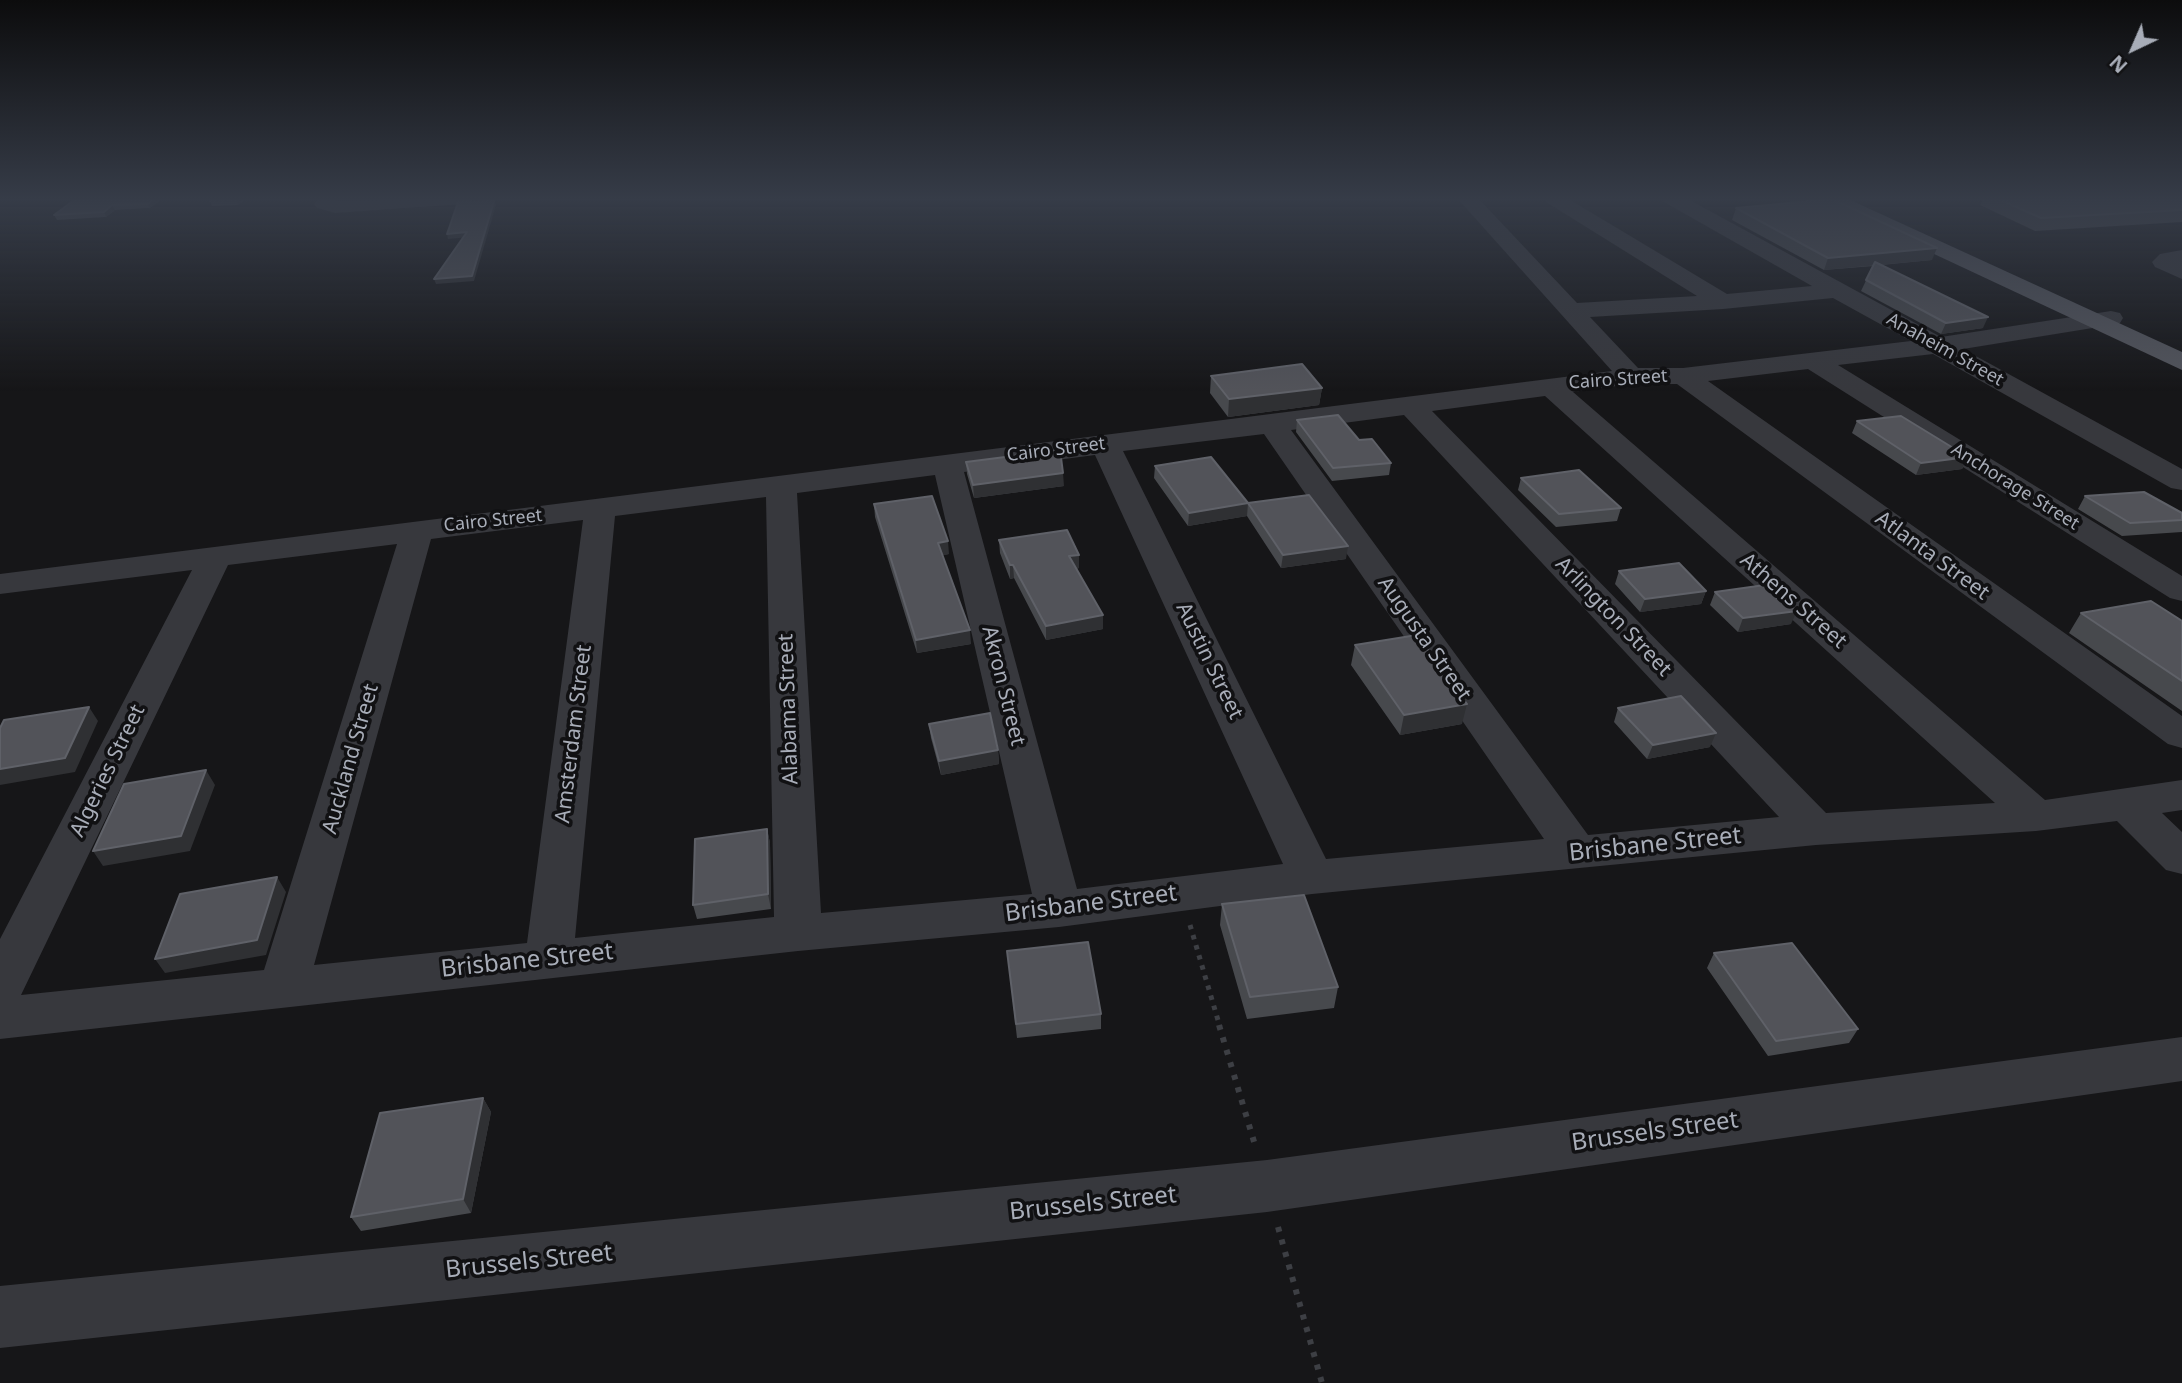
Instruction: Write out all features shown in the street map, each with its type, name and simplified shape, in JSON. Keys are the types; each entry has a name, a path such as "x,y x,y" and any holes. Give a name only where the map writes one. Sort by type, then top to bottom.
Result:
{"main road":[{"path":"1974,263 2102,320 2182,350"},
{"path":"1983,263 2182,362"}],"street":[{"path":"1527,263 1631,376"},
{"path":"1658,263 1723,302"},
{"name":"Anaheim Street","path":"1788,263 1934,346 2182,481"},
{"path":"1569,311 1723,302 1838,290"},
{"name":"Cairo Street","path":"0,584 418,529 600,509 1272,424 1631,376 1683,376 1934,346 2102,320"},
{"name":"Anchorage Street","path":"1813,360 2182,591"},
{"name":"Atlanta Street","path":"1683,376 2182,735"},
{"name":"Athens Street","path":"1550,386 2036,816"},
{"name":"Arlington Street","path":"1410,405 1816,830"},
{"name":"Augusta Street","path":"1272,424 1577,853"},
{"name":"Austin Street","path":"1105,444 1312,877"},
{"name":"Akron Street","path":"947,463 1059,909"},
{"name":"Alabama Street","path":"781,485 798,933"},
{"name":"Amsterdam Street","path":"549,958 600,509"},
{"name":"Auckland Street","path":"283,988 418,529"},
{"name":"Algeries Street","path":"0,987 216,555"},
{"name":"Brisbane Street","path":"0,1018 549,958 1059,909 1312,877 1816,830 2036,816 2182,795"},
{"path":"2126,805 2182,858"},
{"name":"Brussels Street","path":"0,1317 1267,1186 2182,1059"}],"path":[{"path":"1181,894 1322,1383"}],"building":[{"path":"446,263 476,263 472,276 434,279"},
{"path":"1876,263 1988,317 1946,323 1866,280"},
{"path":"1302,364 1322,388 1229,399 1211,376"},
{"path":"1338,415 1359,440 1372,439 1391,463 1333,468 1297,420"},
{"path":"1901,416 1968,457 1921,463 1857,421"},
{"path":"1060,450 1063,473 973,485 966,462"},
{"path":"1211,457 1248,503 1189,513 1155,466"},
{"path":"1579,470 1621,508 1559,514 1521,478"},
{"path":"2144,492 2182,513 2182,520 2130,523 2085,496"},
{"path":"1309,495 1348,546 1283,555 1248,503"},
{"path":"932,496 948,541 938,543 970,630 916,640 874,504"},
{"path":"1067,530 1079,555 1069,556 1103,615 1046,626 1013,565 1010,565 999,540"},
{"path":"1679,563 1706,591 1645,599 1619,571"},
{"path":"1765,585 1797,611 1743,618 1715,592"},
{"path":"2151,601 2182,621 2182,681 2081,613"},
{"path":"1417,635 1467,704 1404,715 1355,645"},
{"path":"1681,696 1716,733 1653,745 1618,708"},
{"path":"89,707 65,758 0,769 0,728 4,720"},
{"path":"990,713 998,750 939,761 929,724"},
{"path":"206,770 181,836 93,851 124,784"},
{"path":"767,829 768,894 693,905 695,839"},
{"path":"277,877 257,940 155,959 180,894"},
{"path":"1304,895 1338,987 1250,997 1222,904"},
{"path":"1088,942 1101,1014 1016,1024 1007,951"},
{"path":"1792,943 1858,1029 1776,1041 1714,953"},
{"path":"483,1098 463,1199 351,1217 380,1113"}]}
